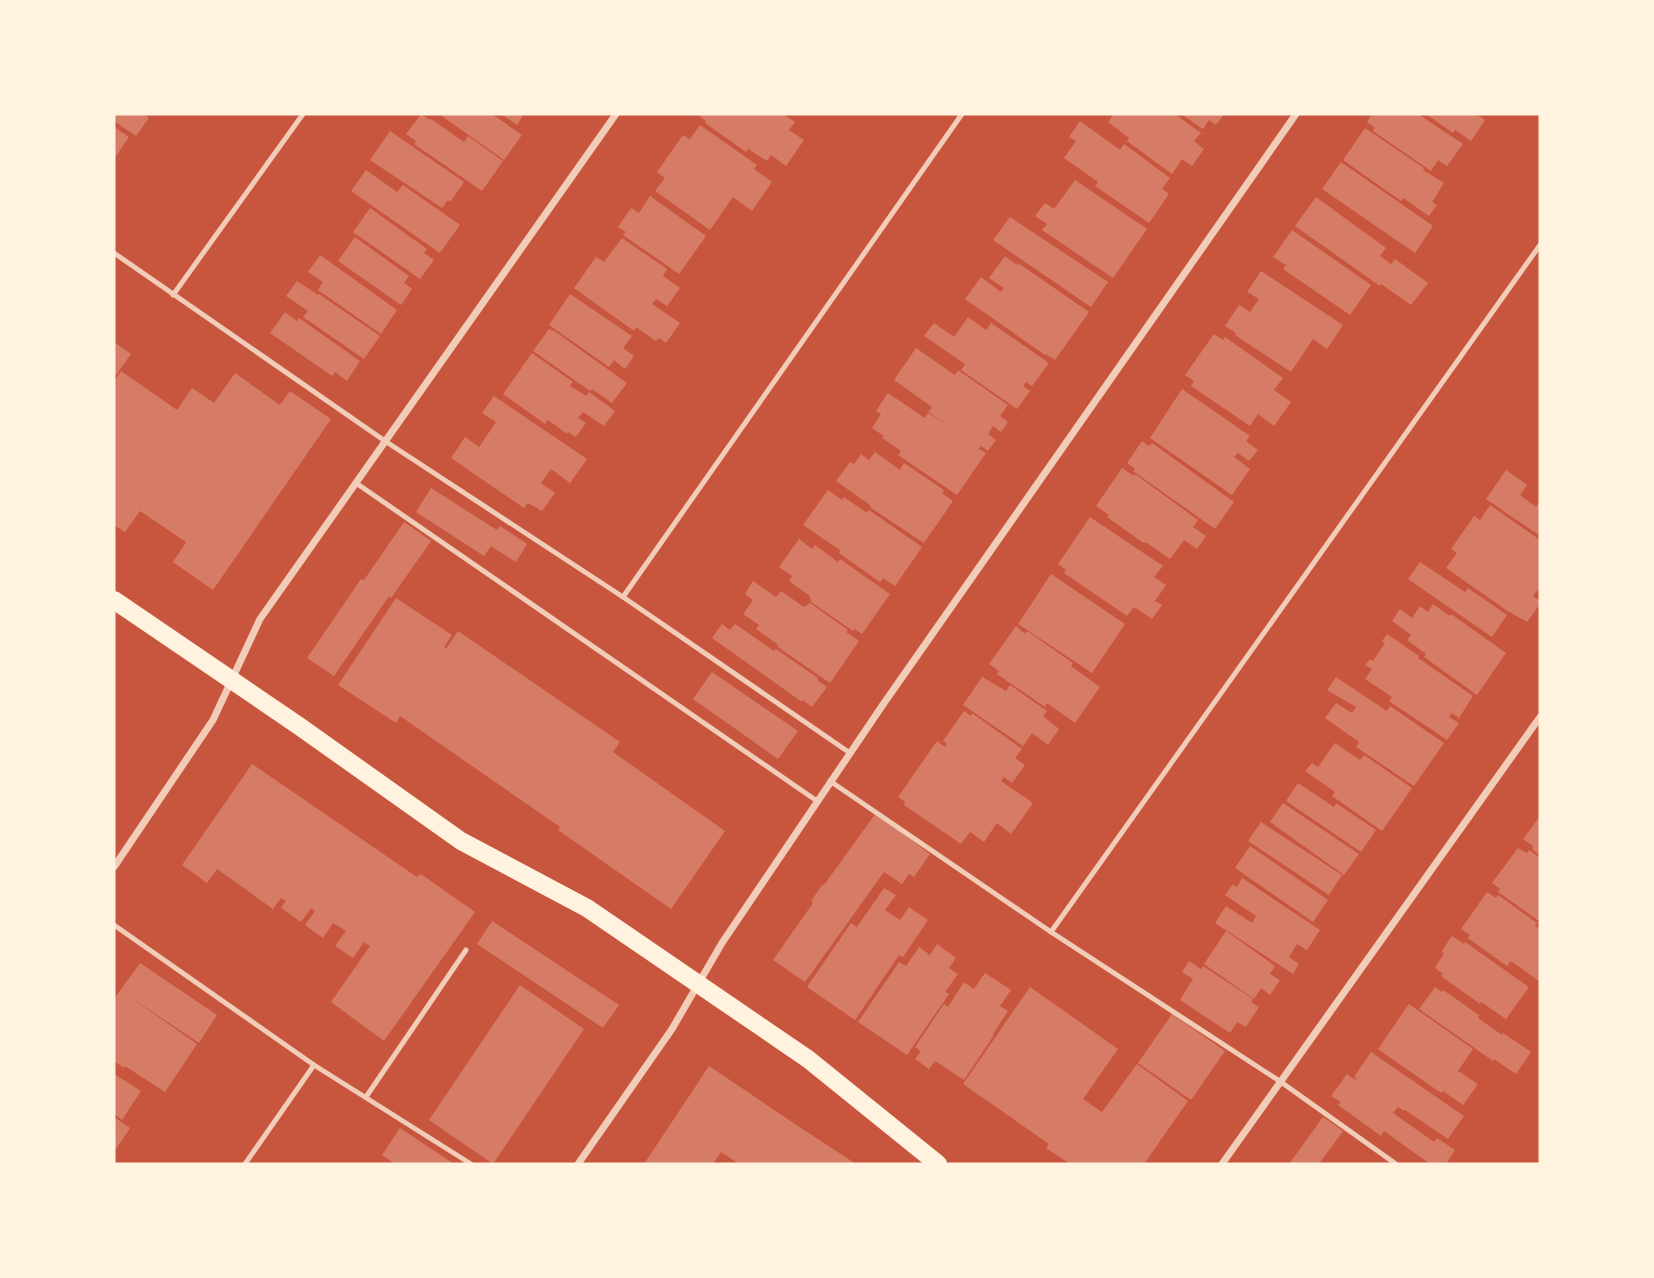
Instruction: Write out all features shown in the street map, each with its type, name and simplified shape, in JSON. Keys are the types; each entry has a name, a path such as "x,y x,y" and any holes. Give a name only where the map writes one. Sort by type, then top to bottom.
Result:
{"main road":[{"path":"114,600 461,841 587,908 808,1059 938,1164"}],"street":[{"path":"114,867 213,720 260,620 615,114"},
{"path":"578,1164 671,1029 722,943 881,706 1296,114"},
{"path":"1222,1164 1540,717"}],"lane":[{"path":"173,295 303,114"},
{"path":"623,597 962,114"},
{"path":"1051,932 1540,245"},
{"path":"114,253 385,441 623,597 850,754"},
{"path":"356,483 817,801"},
{"path":"830,781 1051,932 1281,1082 1396,1164"},
{"path":"114,925 314,1065 471,1164"},
{"path":"366,1097 466,950"},
{"path":"246,1164 314,1065"}],"building":[{"path":"114,114 143,114 149,118 136,136 114,121"},
{"path":"421,114 464,142 468,136 503,161 482,191 414,144 416,141 406,134"},
{"path":"439,114 492,114 522,135 504,160"},
{"path":"501,114 524,114 517,125"},
{"path":"700,114 783,114 795,122 789,130 804,140 786,166 771,155 767,161 748,149 746,152 705,123"},
{"path":"1114,114 1175,114 1201,133 1194,141 1204,149 1192,166 1182,159 1172,174 1127,141 1129,138 1108,122"},
{"path":"1181,114 1224,114 1216,125 1209,120 1203,129"},
{"path":"1372,114 1418,114 1463,144 1447,166 1438,160 1431,171 1373,131 1375,128 1367,122"},
{"path":"1426,114 1476,114 1485,120 1471,141 1455,130 1453,133"},
{"path":"1080,121 1120,150 1124,144 1170,178 1162,189 1169,194 1149,223 1095,186 1098,182 1064,158 1076,141 1069,137"},
{"path":"700,125 757,165 754,169 772,182 752,211 733,197 710,230 655,191 665,178 657,172 683,135 690,139"},
{"path":"114,127 129,137 114,159"},
{"path":"1365,128 1444,183 1432,202 1437,205 1429,216 1403,198 1401,201 1343,160"},
{"path":"390,131 464,182 450,202 448,200 442,208 370,160"},
{"path":"1341,162 1433,226 1415,253 1322,189"},
{"path":"366,170 397,192 403,185 460,225 440,253 351,191"},
{"path":"1075,180 1147,229 1113,278 1042,230 1047,224 1035,216 1045,203 1054,209"},
{"path":"650,196 706,236 679,274 623,235 626,232 618,227 631,208 639,213"},
{"path":"1316,197 1386,248 1380,256 1391,264 1395,259 1428,283 1411,305 1295,226"},
{"path":"370,208 427,249 424,253 434,260 420,279 353,232"},
{"path":"1010,217 1108,282 1091,307 993,240"},
{"path":"1292,230 1371,285 1350,315 1283,269 1286,265 1273,257"},
{"path":"355,237 409,276 404,283 412,289 401,305 338,261"},
{"path":"622,238 667,269 663,276 680,288 667,306 656,299 652,304 680,323 666,343 659,338 656,341 636,327 634,331 574,288 596,257 604,262"},
{"path":"320,255 397,310 381,334 318,290 323,282 308,272"},
{"path":"1005,256 1089,312 1055,360 965,299 981,277 1001,292 1004,288 989,278"},
{"path":"1261,271 1343,325 1327,349 1313,339 1291,372 1225,326 1239,305 1250,312 1259,299 1247,292"},
{"path":"297,281 380,336 364,359 303,317 308,311 286,296"},
{"path":"570,294 632,336 623,348 634,356 625,369 614,360 609,367 549,325"},
{"path":"285,312 297,321 299,318 360,361 347,381 335,372 332,376 270,333"},
{"path":"968,317 986,330 991,323 1049,363 1032,386 1026,382 1023,386 1030,391 1017,409 961,370 965,364 924,336 934,323 954,337"},
{"path":"549,329 627,383 612,403 533,351"},
{"path":"1214,334 1223,340 1225,337 1283,378 1274,390 1291,402 1274,426 1258,414 1250,426 1191,386 1194,381 1185,375"},
{"path":"114,342 131,354 114,378"},
{"path":"916,348 955,375 958,370 1008,405 1000,416 1008,422 1001,432 993,426 988,434 996,440 988,451 981,446 979,449 986,453 957,495 898,455 901,451 872,428 881,414 876,411 888,393 925,418 928,413 949,426 928,412 932,407 894,380"},
{"path":"532,353 573,382 570,386 586,396 589,392 615,411 604,426 583,412 578,418 586,423 576,437 568,432 567,434 548,420 545,424 503,394"},
{"path":"121,371 177,410 192,388 214,403 235,373 280,405 290,391 331,419 213,590 173,562 186,542 140,511 125,532 114,525 114,382"},
{"path":"1182,389 1250,436 1246,441 1258,450 1249,461 1238,453 1234,457 1250,469 1232,495 1150,438"},
{"path":"494,396 587,459 570,483 551,469 541,483 555,493 542,511 528,503 524,508 451,458 465,437 479,447 496,422 482,413"},
{"path":"1142,441 1149,446 1152,443 1234,502 1215,529 1133,471 1135,469 1127,463"},
{"path":"875,452 900,470 904,463 944,490 942,493 953,501 924,543 836,481 850,462 854,464 861,454 869,460"},
{"path":"1122,468 1134,476 1135,474 1198,520 1193,527 1206,536 1197,549 1184,540 1170,559 1107,517 1109,515 1096,506"},
{"path":"1506,470 1527,485 1520,495 1536,507 1540,501 1540,536 1486,499"},
{"path":"431,488 497,530 500,526 527,544 516,562 491,546 484,556 416,512"},
{"path":"828,490 867,513 869,510 922,547 895,586 883,578 880,582 803,525"},
{"path":"1490,505 1540,540 1540,587 1533,596 1540,604 1527,622 1446,568 1457,553 1451,549 1474,516 1480,520"},
{"path":"1090,517 1163,566 1154,577 1166,585 1155,601 1162,605 1152,619 1134,607 1127,616 1064,573 1066,570 1058,564"},
{"path":"404,522 431,541 334,676 307,658"},
{"path":"799,539 812,549 815,545 838,562 840,559 890,594 862,634 854,629 853,631 811,602 810,596 789,581 792,576 779,567"},
{"path":"1420,562 1465,592 1468,588 1507,615 1492,637 1408,579"},
{"path":"1051,574 1125,624 1092,673 1018,624"},
{"path":"753,581 776,597 781,591 804,607 810,603 859,641 830,683 779,648 756,629 759,625 743,614 753,600 745,594"},
{"path":"396,598 452,635 444,647 446,649 458,631 620,742 613,752 725,831 671,909 558,830 560,827 400,716 396,723 338,685"},
{"path":"1433,604 1506,653 1477,695 1424,657 1426,654 1407,640 1411,635 1392,621 1400,609 1412,618 1420,606 1428,612"},
{"path":"722,624 730,630 735,624 774,651 776,649 827,687 812,707 803,700 802,702 712,638"},
{"path":"1016,626 1073,663 1071,666 1100,687 1075,723 1047,703 1045,707 997,674 999,671 989,664"},
{"path":"1387,634 1473,696 1459,718 1452,713 1449,717 1459,723 1447,740 1389,701 1392,697 1365,679 1372,669 1365,665 1370,659 1373,661 1385,643 1382,641"},
{"path":"712,672 798,731 778,759 693,699"},
{"path":"982,677 1006,691 1010,685 1047,711 1043,716 1059,729 1048,745 1032,733 1023,746 963,705"},
{"path":"1336,677 1387,711 1390,706 1444,743 1414,786 1356,747 1359,742 1325,718 1336,703 1352,713 1356,707 1327,690"},
{"path":"964,711 971,716 972,713 1022,749 1015,758 1025,765 1012,783 1004,777 1001,781 1033,803 1011,834 997,823 984,842 970,832 961,844 904,805 905,802 898,797 937,741 945,747 947,744 943,741"},
{"path":"1335,743 1360,760 1364,755 1412,788 1382,831 1332,796 1335,792 1305,771 1312,763 1318,767"},
{"path":"252,764 417,877 421,874 475,912 384,1041 331,1002 370,946 364,942 353,958 335,946 346,931 333,923 323,938 305,925 315,911 311,908 301,922 281,908 286,901 281,898 273,909 217,869 207,883 182,865"},
{"path":"1298,783 1334,807 1336,803 1376,830 1361,852 1286,801"},
{"path":"1283,803 1359,854 1344,875 1270,822"},
{"path":"876,813 930,854 914,877 909,874 902,884 884,872 805,982 773,960 813,903 811,901 822,885"},
{"path":"1540,816 1540,855 1523,839"},
{"path":"1261,822 1342,875 1329,895 1248,841"},
{"path":"1250,846 1328,900 1313,922 1235,868"},
{"path":"1518,848 1527,853 1529,850 1540,858 1539,921 1498,892 1500,889 1492,883"},
{"path":"1242,878 1320,930 1307,950 1297,944 1289,957 1299,964 1293,974 1215,923 1226,906 1252,923 1256,916 1225,895 1233,884 1237,887"},
{"path":"884,888 896,895 885,910 900,920 909,907 928,920 903,957 899,955 855,1020 807,987 851,923 857,927"},
{"path":"1487,892 1496,898 1498,895 1537,923 1535,926 1540,929 1540,982 1511,961 1507,966 1468,938 1470,935 1461,929"},
{"path":"492,921 619,1005 603,1028 477,944"},
{"path":"1226,931 1275,966 1270,974 1280,980 1270,995 1261,988 1254,999 1204,964"},
{"path":"1452,936 1464,944 1465,942 1529,987 1506,1019 1441,976 1443,974 1435,968 1444,953 1441,952"},
{"path":"937,944 956,958 949,968 958,974 945,992 949,994 907,1055 858,1022 899,962 906,966 919,947 930,955"},
{"path":"1189,961 1201,969 1203,966 1253,999 1251,1002 1259,1007 1246,1027 1237,1022 1230,1033 1180,1000 1193,979 1182,972"},
{"path":"140,963 217,1015 199,1043 127,995 197,1044 165,1092 114,1061 114,999"},
{"path":"985,973 1011,990 1000,1006 1008,1011 994,1035 964,1080 935,1061 929,1069 915,1059 921,1051 915,1047 944,1004 948,1007 964,982 974,989"},
{"path":"520,985 584,1029 493,1164 429,1120"},
{"path":"1030,987 1118,1049 1083,1099 1102,1112 1137,1064 1188,1101 1144,1164 1070,1164 1046,1148 1049,1144 963,1084"},
{"path":"1435,987 1479,1015 1478,1018 1502,1035 1503,1033 1531,1052 1516,1074 1419,1009"},
{"path":"1409,1004 1473,1049 1458,1071 1478,1084 1463,1105 1378,1049"},
{"path":"1172,1014 1225,1051 1191,1100 1138,1063"},
{"path":"1371,1052 1464,1116 1448,1139 1405,1110 1398,1107 1393,1113 1434,1142 1437,1138 1455,1150 1446,1164 1430,1164 1384,1131 1381,1136 1338,1105 1341,1102 1331,1096 1347,1074 1355,1080 1354,1077"},
{"path":"709,1066 856,1164 739,1164 721,1152 713,1164 644,1164"},
{"path":"114,1074 141,1091 122,1120 114,1114"},
{"path":"114,1117 130,1128 114,1152"},
{"path":"1323,1117 1343,1131 1319,1164 1289,1164"},
{"path":"400,1128 454,1164 395,1164 382,1155"}]}
